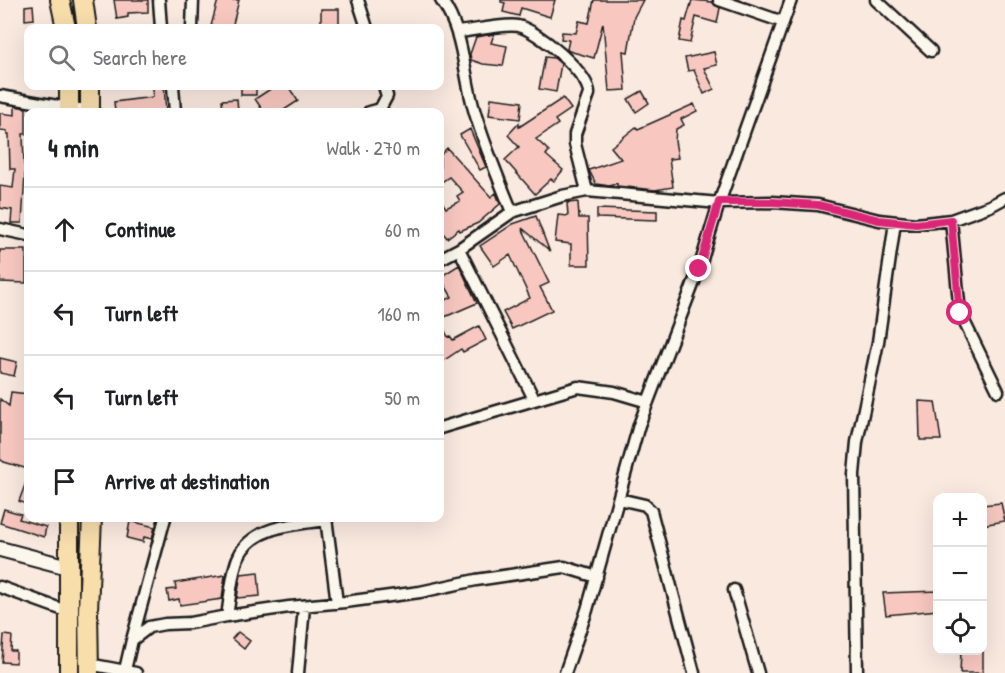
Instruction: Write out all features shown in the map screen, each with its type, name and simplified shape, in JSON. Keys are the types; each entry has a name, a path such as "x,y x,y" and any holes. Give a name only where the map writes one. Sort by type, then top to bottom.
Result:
{"main road":[{"path":"60,0 65,24"},
{"path":"83,0 86,24"},
{"path":"69,90 69,108"},
{"path":"90,90 90,108"},
{"path":"69,522 69,673"},
{"path":"89,668 88,610 92,522"}],"street":[{"path":"159,0 161,24"},
{"path":"192,24 193,0"},
{"path":"358,0 366,24"},
{"path":"441,0 450,12 458,32 475,113 512,212"},
{"path":"719,0 783,21"},
{"path":"565,673 597,577 639,425 699,269 719,202 792,0"},
{"path":"876,0 931,51"},
{"path":"458,32 517,25 542,39 585,79 590,87 589,94 575,134 575,144 587,191"},
{"path":"173,90 175,108"},
{"path":"381,108 387,96 385,90"},
{"path":"0,96 59,108"},
{"path":"444,257 512,212 562,196 587,191 719,202 818,205 895,222 916,224 951,220 1005,198"},
{"path":"951,220 960,313 998,392"},
{"path":"857,673 854,474 857,442 878,342 895,222"},
{"path":"0,230 24,234"},
{"path":"459,249 534,399"},
{"path":"444,427 578,387 614,392 648,402"},
{"path":"619,498 645,505 651,511 694,673"},
{"path":"89,668 130,672 132,640 164,522"},
{"path":"227,616 238,557 248,542 266,531 312,522"},
{"path":"327,522 337,603"},
{"path":"0,549 68,567"},
{"path":"132,640 149,627 420,592 476,579 564,567 597,577"},
{"path":"0,587 69,612"},
{"path":"734,590 758,673"},
{"path":"298,673 304,607"}],"building":[{"path":"114,0 148,0 148,12 128,13 128,17 117,19"},
{"path":"218,0 239,0 233,24 212,24"},
{"path":"501,0 555,0 550,17 521,8 519,16 503,12 505,3"},
{"path":"594,0 643,0 634,17 628,52 623,51 626,90 609,91 603,23 594,58 569,51 567,49 569,40 561,39 562,32 576,33 579,21 589,23"},
{"path":"692,0 712,2 720,8 717,23 696,17 690,43 679,41 683,20 686,21"},
{"path":"33,5 34,19 25,20 25,6"},
{"path":"321,9 339,9 339,24 321,24"},
{"path":"494,34 491,43 507,46 503,66 471,60 470,54 476,37"},
{"path":"714,52 717,65 704,68 714,89 704,94 694,70 688,71 685,58"},
{"path":"545,57 554,58 561,64 556,92 539,89"},
{"path":"153,90 164,90 166,108 115,108 114,102 153,97"},
{"path":"241,90 256,90 256,95 241,95"},
{"path":"269,90 291,90 298,101 287,108 261,108 255,99"},
{"path":"642,91 649,103 636,112 628,99"},
{"path":"491,98 522,102 520,119 489,115"},
{"path":"563,98 571,109 555,120 558,124 536,139 549,151 546,155 563,170 554,181 551,179 535,194 505,160 519,147 508,135 519,123 519,127"},
{"path":"237,99 238,108 223,108 222,100"},
{"path":"694,104 697,111 681,119 684,125 676,129 675,141 678,158 669,159 673,187 655,190 617,186 617,183 610,186 596,184 589,170 621,159 611,147 636,127 638,129"},
{"path":"15,106 26,108 24,108 23,134 22,223 11,223 12,210 0,208 0,186 13,188 15,169 10,169 9,134 7,131 0,130 0,113 15,115"},
{"path":"470,129 486,167 480,170 460,135"},
{"path":"447,148 491,197 496,193 500,204 478,223 460,231 459,229 447,238 444,234 444,205 446,208 460,201 457,196 463,192 449,177 444,180 444,151"},
{"path":"578,202 579,218 588,218 589,265 571,265 571,244 555,242 558,215 568,216 567,203"},
{"path":"597,209 657,211 657,220 597,218"},
{"path":"536,216 549,250 522,228 549,283 540,287 552,310 512,329 503,312 530,298 510,255 494,266 480,246 513,224"},
{"path":"0,250 24,250 24,283 0,282"},
{"path":"459,265 477,303 444,317 444,301 452,297 444,284 444,274"},
{"path":"479,326 486,340 463,352 461,349 444,360 444,329 448,337 450,336 453,340"},
{"path":"0,358 17,362 14,376 0,373"},
{"path":"11,392 24,394 24,468 0,459 0,399 9,406"},
{"path":"919,401 935,402 941,440 920,440"},
{"path":"24,488 24,503 19,501"},
{"path":"1001,503 1005,521 987,524 987,504"},
{"path":"4,509 21,514 19,519 24,522 46,527 44,537 0,523"},
{"path":"130,522 155,527 152,539 144,537 143,542 127,538"},
{"path":"258,572 260,596 237,598 241,574"},
{"path":"225,575 222,599 180,605 179,599 169,601 167,590 176,589 175,583"},
{"path":"933,591 933,610 886,615 883,593"},
{"path":"238,632 250,641 244,649 232,639"},
{"path":"4,635 12,636 11,651 16,651 16,663 2,662"},
{"path":"961,655 983,655 983,673 960,673"}],"route":[{"path":"699,269 719,202 818,205 879,220 916,224 951,220 960,313"}]}
